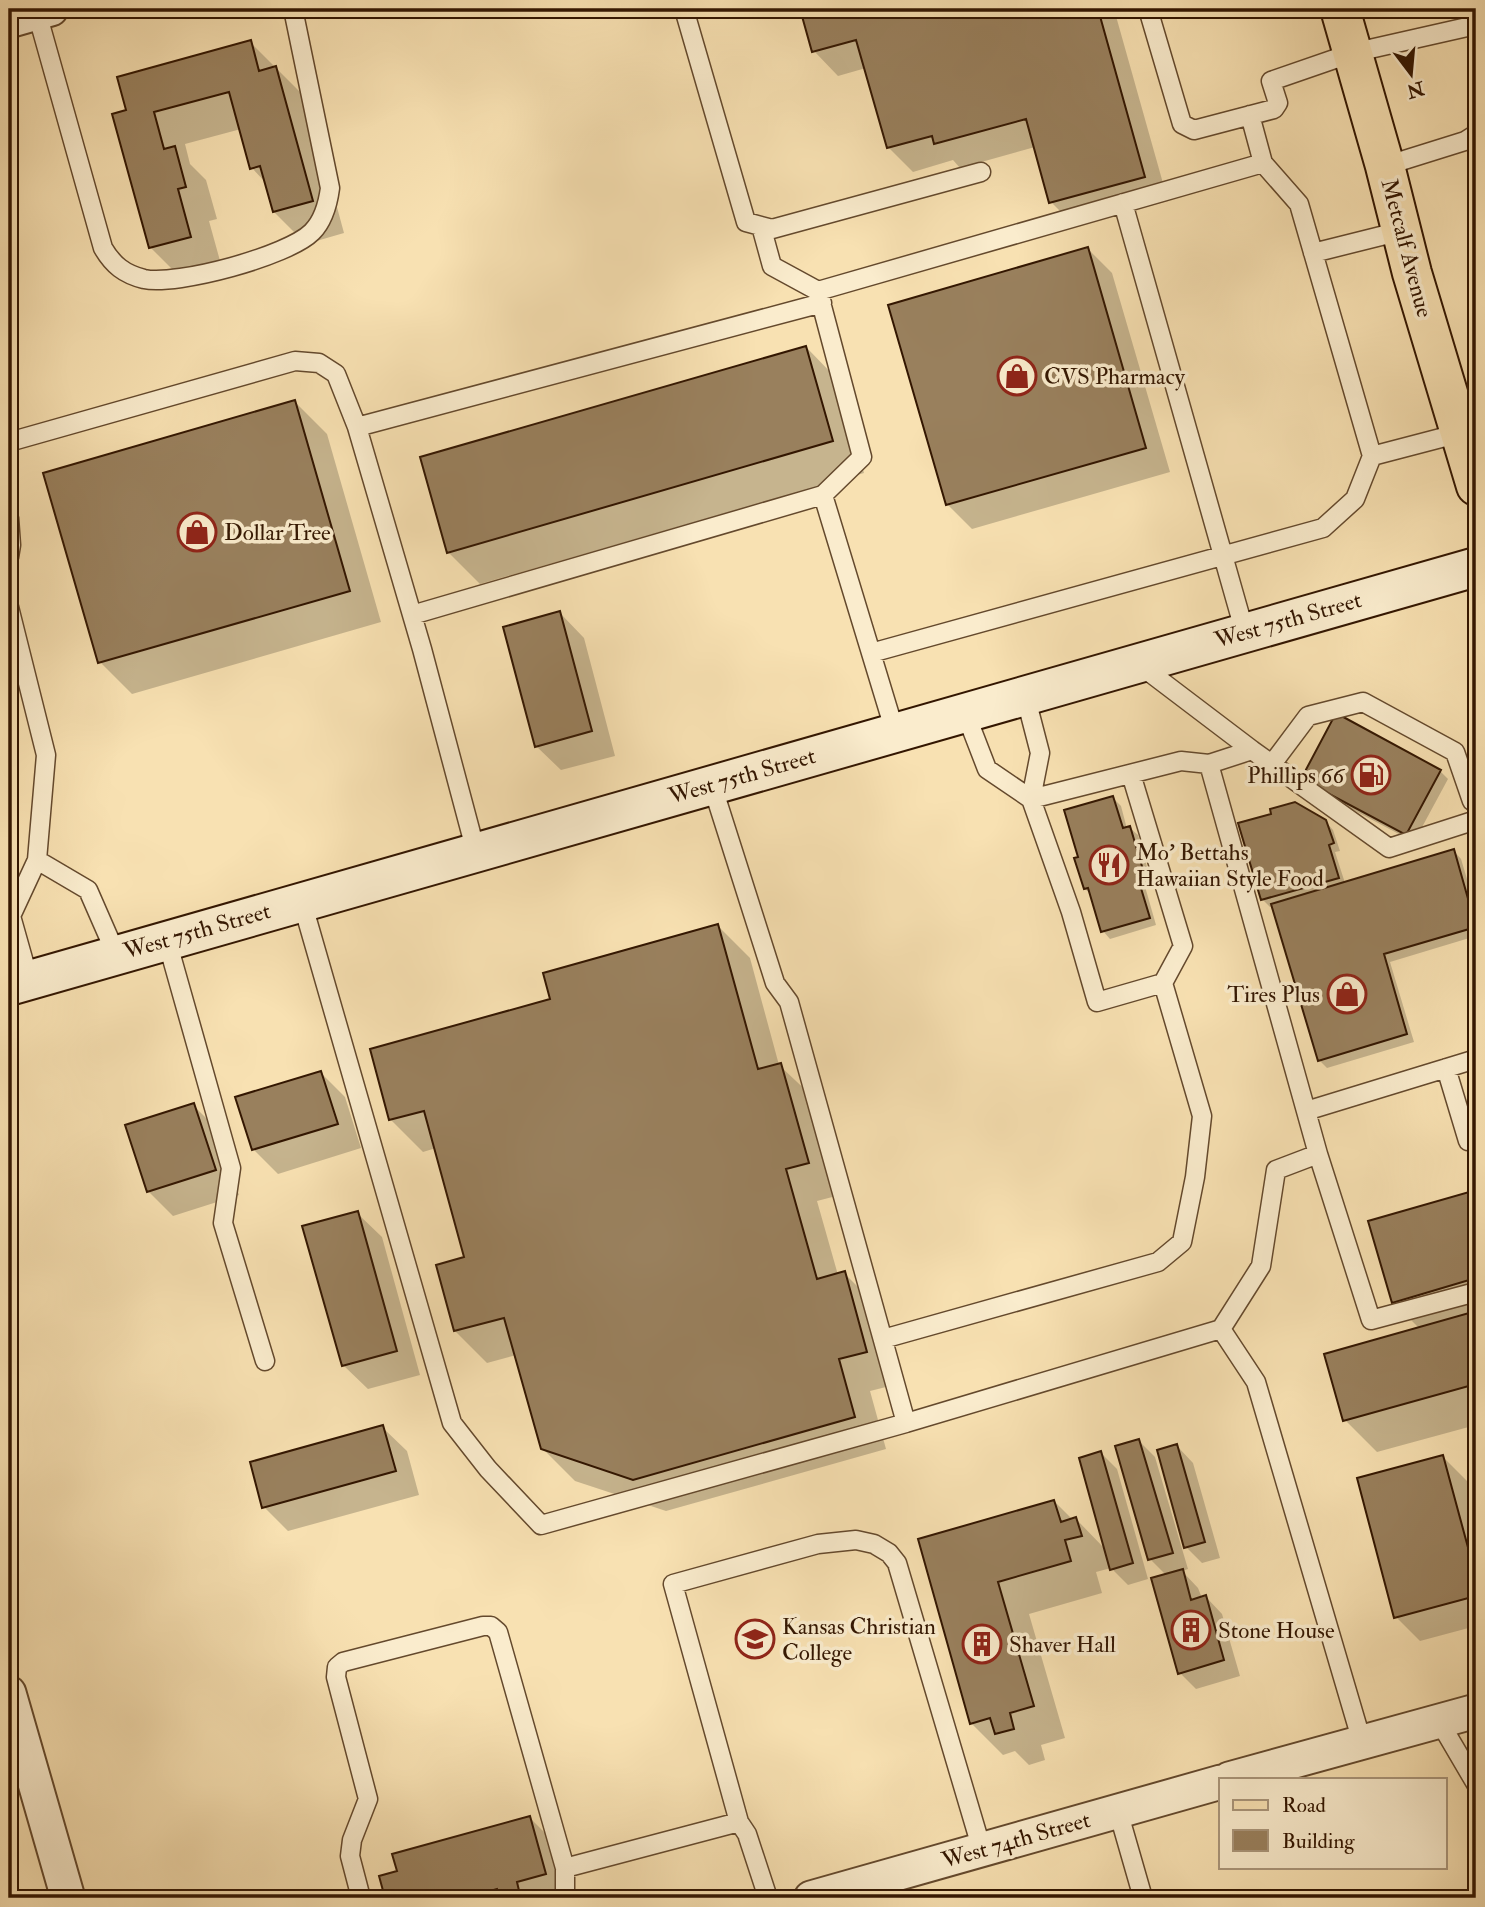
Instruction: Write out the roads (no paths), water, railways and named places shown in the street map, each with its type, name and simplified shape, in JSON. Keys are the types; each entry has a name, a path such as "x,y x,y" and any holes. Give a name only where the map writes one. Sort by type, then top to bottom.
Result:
{"main road":[{"name":"Metcalf Avenue","path":"1340,9 1385,166 1412,273 1476,486"},
{"name":"West 75th Street","path":"19,983 1476,567"}],"street":[{"path":"9,1693 68,1898"},
{"path":"1233,1778 1476,1711"},
{"name":"West 74th Street","path":"811,1898 1219,1783"}],"lane":[{"path":"32,14 103,248 112,264 124,272 146,279 164,280 237,266 284,248 312,232 327,208 330,188 293,9"},
{"path":"684,9 746,222 772,229 981,172"},
{"path":"1148,9 1182,124 1195,130 1274,108 1278,103 1270,81 1352,52 1476,25 1472,9"},
{"path":"871,653 1322,528 1355,499 1372,456 1299,204 1263,163 1250,115"},
{"path":"1385,166 1465,141 1476,134"},
{"path":"357,427 820,297 1123,203 1263,163"},
{"path":"1123,203 1245,633"},
{"path":"412,615 822,495 862,457 820,297 772,266 761,226"},
{"path":"1313,253 1401,231"},
{"path":"9,442 295,361 319,363 336,373 357,427 412,615 476,852"},
{"path":"1372,456 1460,433"},
{"path":"822,495 895,732"},
{"path":"9,518 9,557"},
{"path":"9,607 46,755 37,860 11,916 19,983"},
{"path":"1137,663 1389,848 1476,820"},
{"path":"1025,695 1040,754 1031,799 1071,912 1097,1002 1163,983 1184,946 1131,774"},
{"path":"1272,764 1308,716 1363,702 1455,752 1475,805"},
{"path":"965,712 987,769 1031,799 1181,761 1209,764 1252,750"},
{"path":"1209,764 1318,1154 1371,1320 1476,1292"},
{"path":"712,785 775,983 789,1002 906,1423"},
{"path":"37,860 88,890 116,954"},
{"path":"302,902 453,1423 488,1469 541,1525 906,1423 1221,1329 1261,1266 1276,1170 1318,1154"},
{"path":"167,941 231,1168 223,1223 265,1361"},
{"path":"883,1339 1158,1262 1182,1242 1195,1177 1202,1116 1163,983"},
{"path":"1306,1111 1476,1059"},
{"path":"1446,1068 1468,1141"},
{"path":"1221,1329 1256,1382 1362,1742"},
{"path":"768,1898 747,1834 739,1822 673,1584 818,1544 856,1540 874,1544 889,1553 897,1563 982,1850"},
{"path":"361,1898 350,1856 352,1840 368,1798 336,1677 337,1667 343,1662 482,1626 491,1626 498,1632 565,1868 565,1898"},
{"path":"1439,1721 1476,1784"},
{"path":"1118,1811 1143,1898"},
{"path":"565,1868 739,1822"}],"place":[{"name":"CVS Pharmacy","path":"1017,376"},
{"name":"Dollar Tree","path":"197,532"},
{"name":"Phillips 66","path":"1371,775"},
{"name":"Mo' Bettahs Hawaiian Style Food","path":"1109,865"},
{"name":"Tires Plus","path":"1347,994"},
{"name":"Stone House","path":"1191,1630"},
{"name":"Kansas Christian College","path":"755,1639"},
{"name":"Shaver Hall","path":"982,1644"}]}
